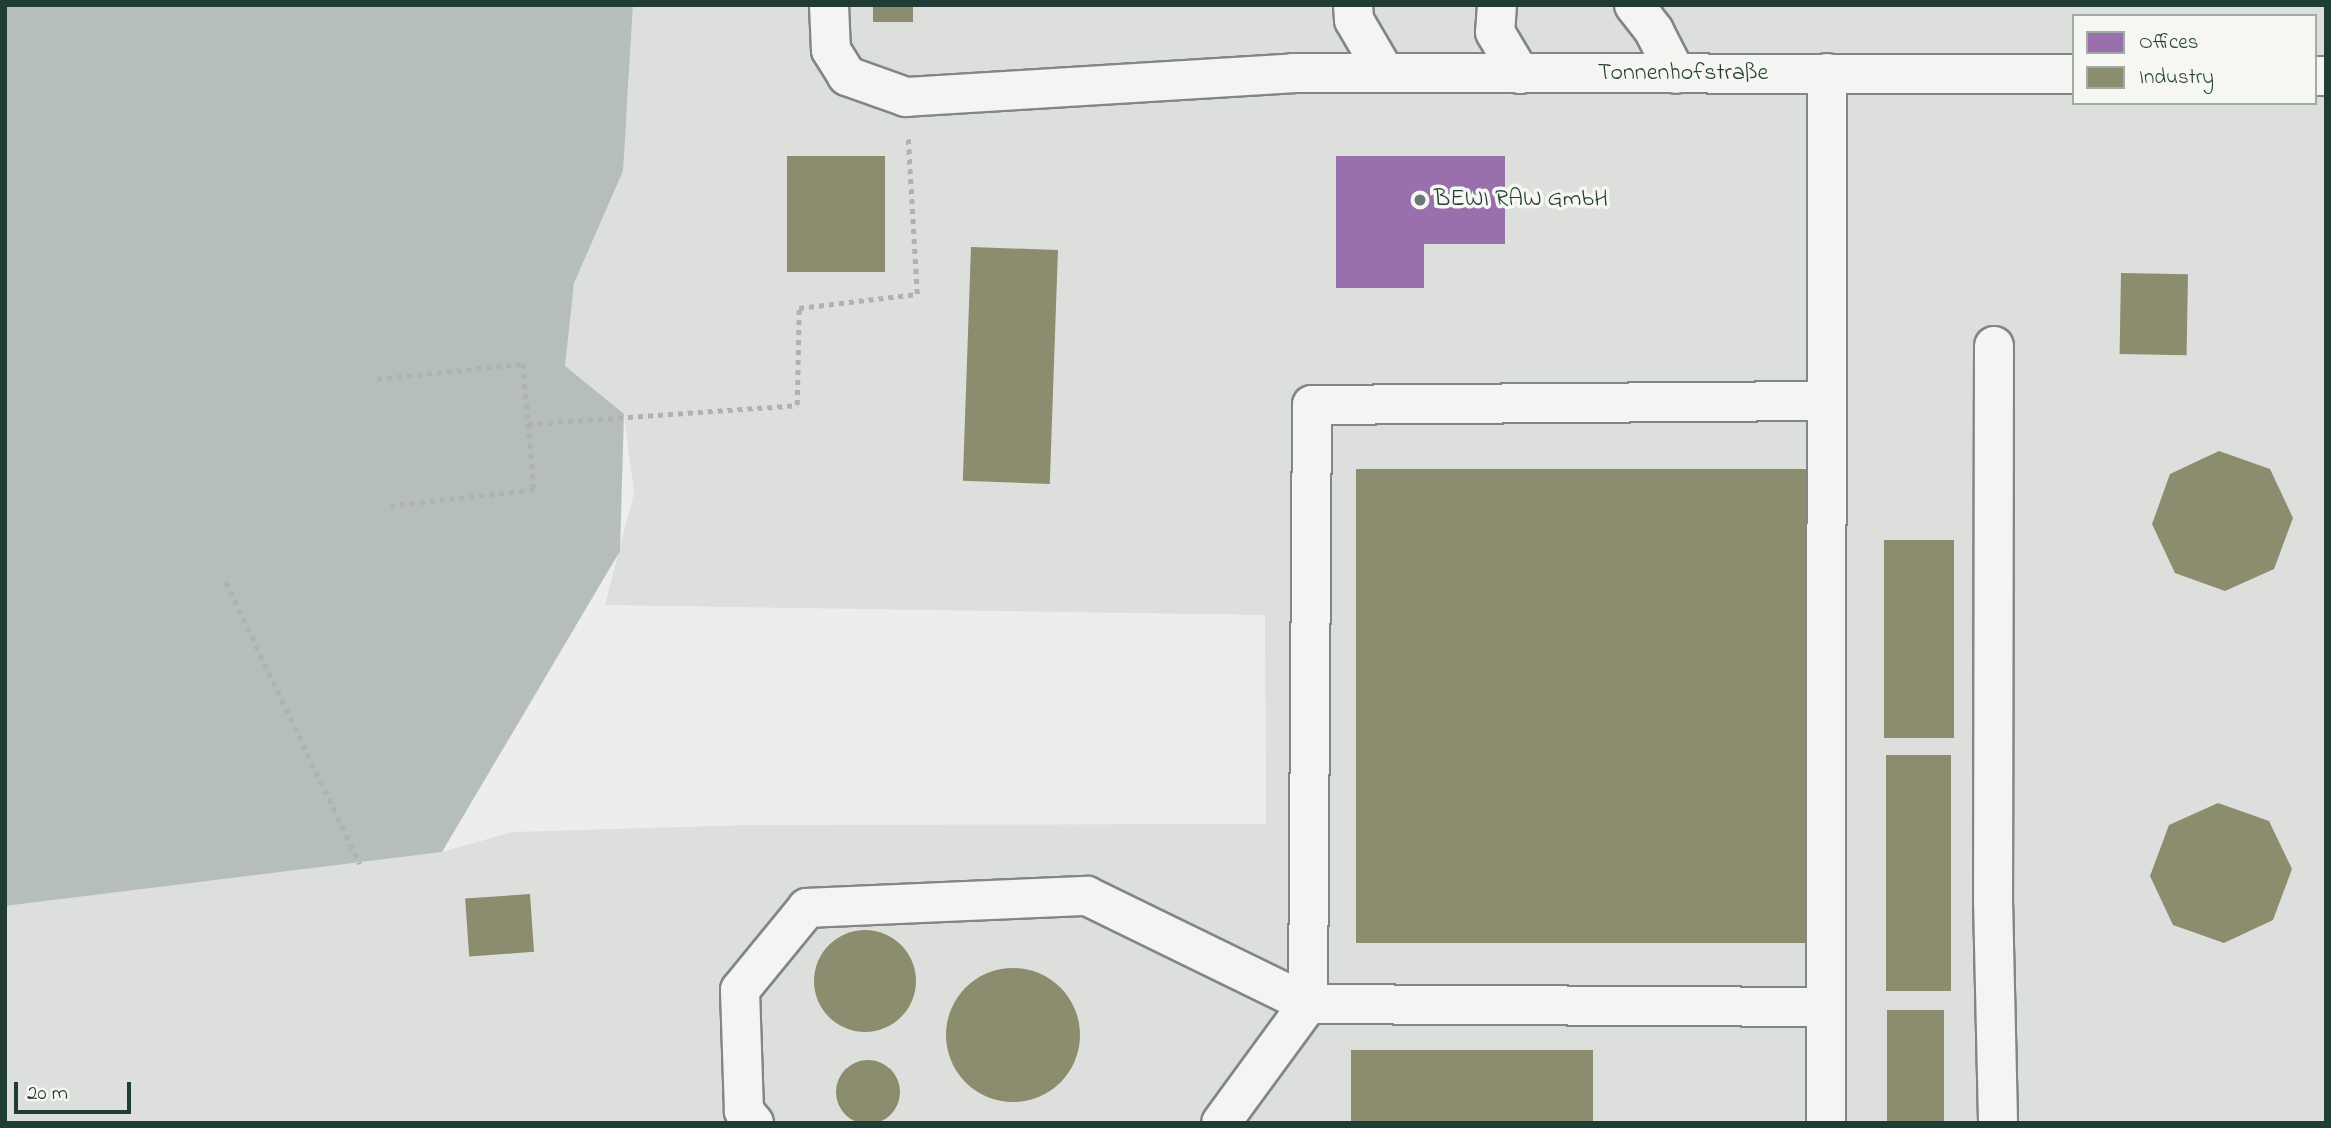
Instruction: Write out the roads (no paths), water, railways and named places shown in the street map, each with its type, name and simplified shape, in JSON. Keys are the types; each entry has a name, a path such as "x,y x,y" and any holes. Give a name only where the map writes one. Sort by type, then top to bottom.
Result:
{"street":[{"name":"Tonnenhofstraße","path":"829,5 831,50 847,76 906,97 1293,73 2072,74"},
{"path":"1353,5 1354,20 1385,73"},
{"path":"1497,5 1495,32 1520,74"},
{"path":"1634,5 1654,31 1676,74"},
{"path":"1826,1123 1827,73"},
{"path":"1994,346 1993,900 1998,1123"},
{"path":"1221,1123 1308,1004 1312,405 1827,401"},
{"path":"754,1123 744,1111 740,990 807,908 1087,896 1308,1004 1826,1007"}],"place":[{"name":"BEWI RAW GmbH","path":"1420,200"}]}
